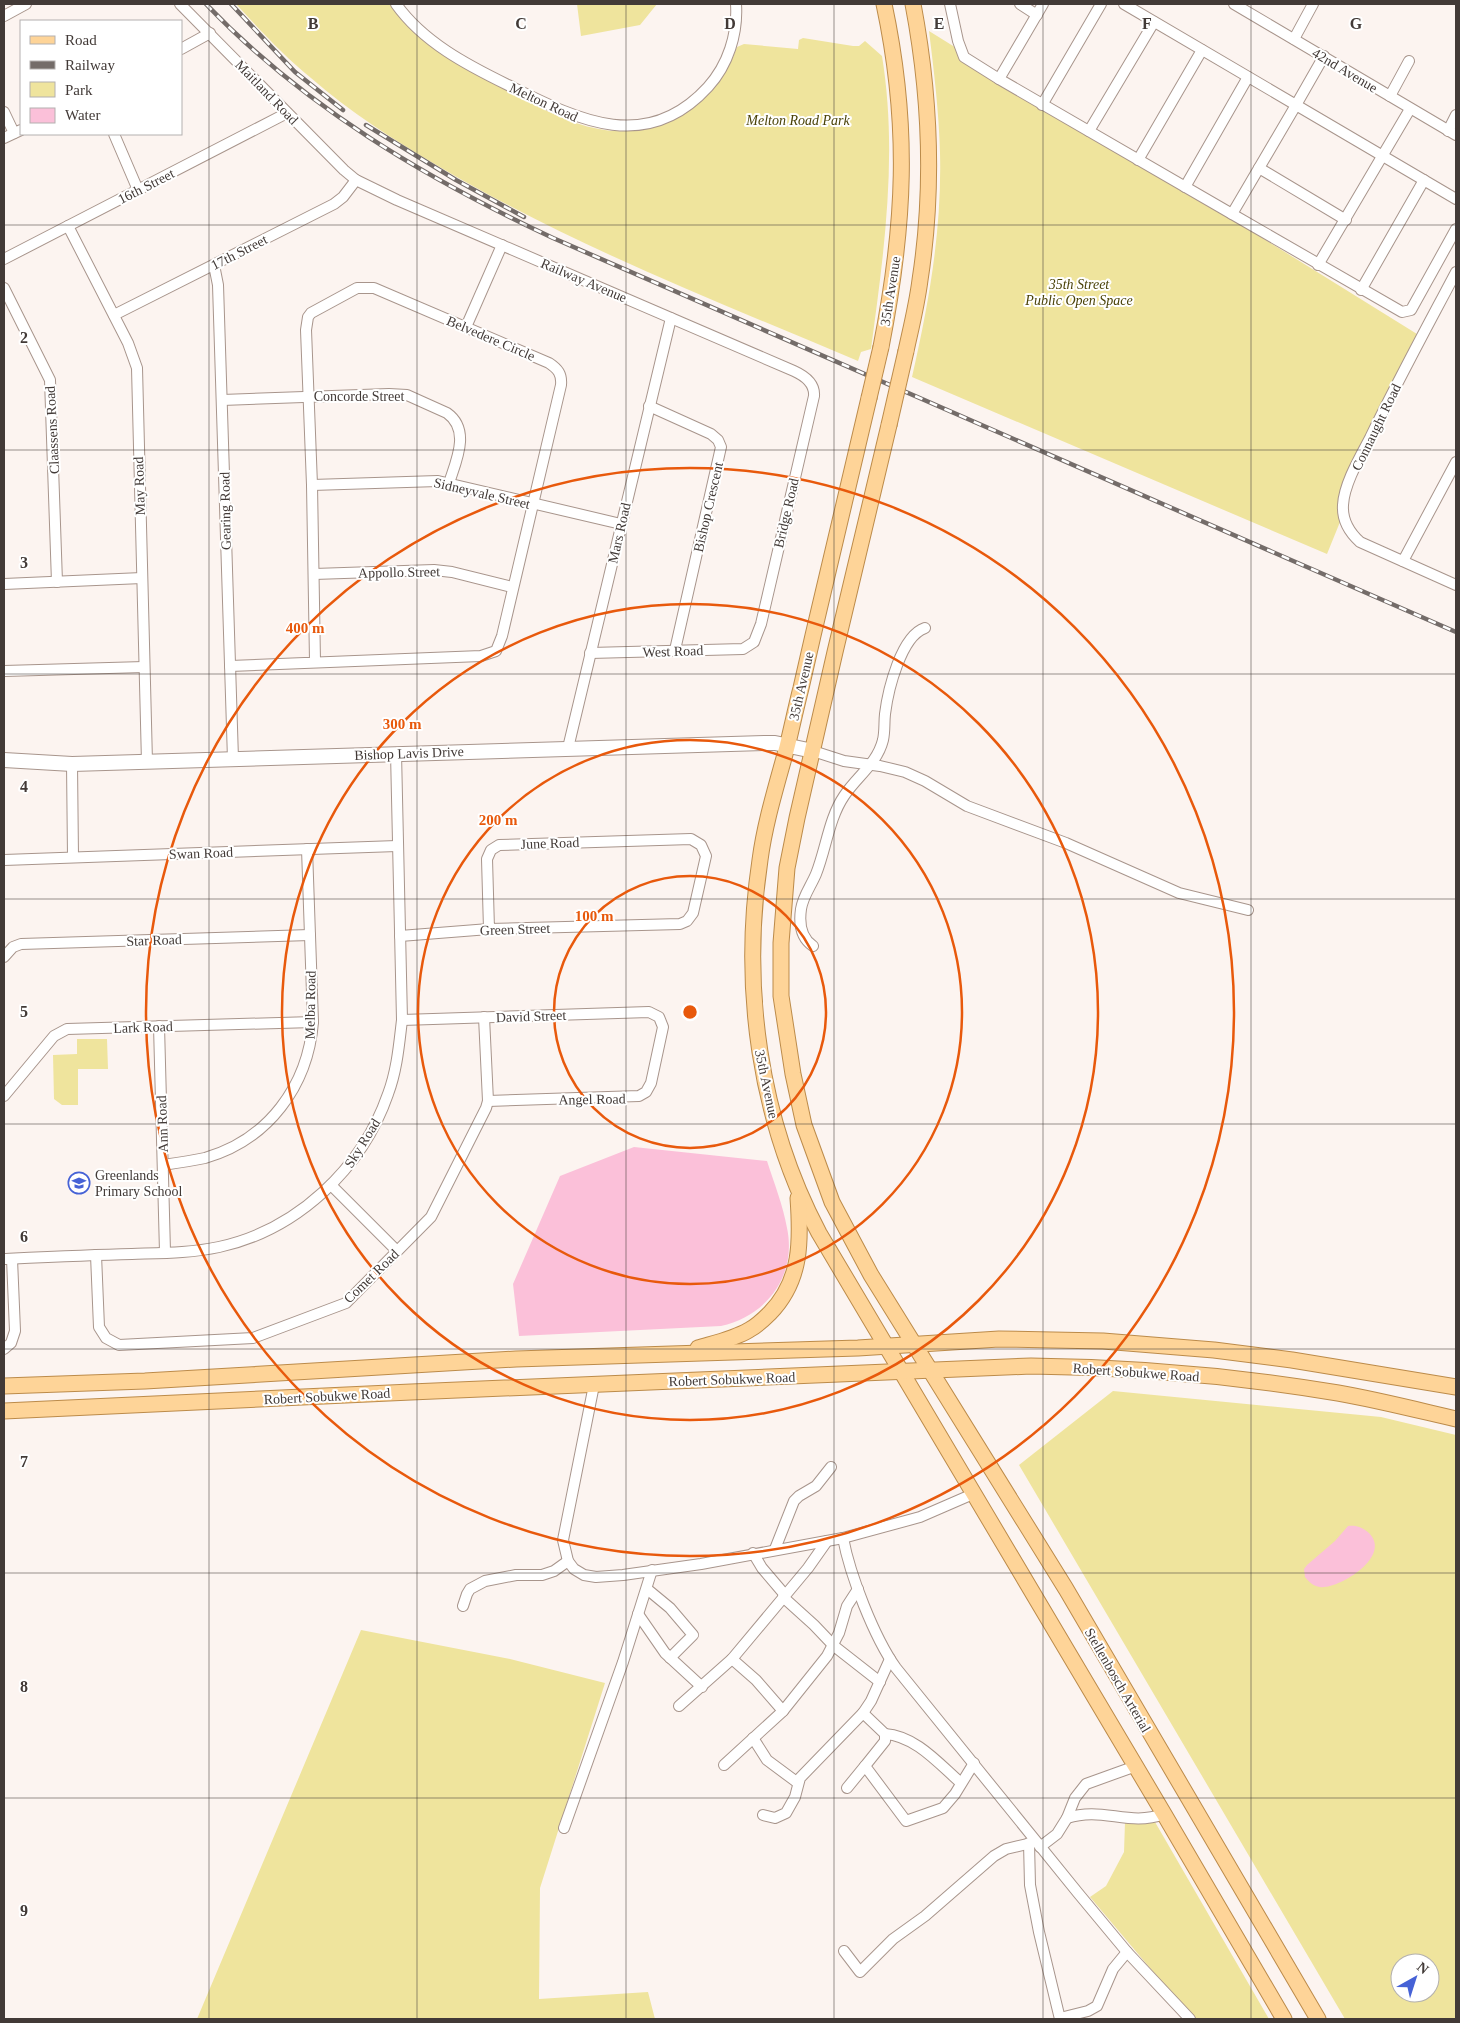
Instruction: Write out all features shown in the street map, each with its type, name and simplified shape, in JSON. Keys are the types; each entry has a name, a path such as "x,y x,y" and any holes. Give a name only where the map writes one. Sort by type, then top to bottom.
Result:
{"main road":[{"name":"35th Avenue","path":"884,4 896,67 900,106 902,182 894,274 869,398 788,746 768,817 760,858 753,917 753,989 758,1034 773,1116 797,1189 819,1233 886,1346"},
{"name":"35th Avenue","path":"913,4 927,109 928,184 920,280 890,425 791,845 782,914 781,996 793,1074 806,1133 832,1202 871,1275 914,1343"},
{"path":"680,1354 750,1330 761,1322 778,1304 793,1278 799,1253 800,1228 797,1189"},
{"name":"Robert Sobukwe Road","path":"4,1386 145,1381 516,1359 849,1349 914,1343 1000,1339 1137,1343 1292,1360 1456,1388"},
{"name":"Stellenbosch Arterial","path":"914,1343 1066,1589 1318,2019"},
{"name":"Stellenbosch Arterial","path":"886,1346 1284,2019"},
{"name":"Robert Sobukwe Road","path":"4,1411 1031,1366 1128,1368 1337,1393 1456,1419"}],"street":[{"path":"4,16 26,4"},
{"name":"Maitland Road","path":"180,4 356,180"},
{"name":"Melton Road","path":"396,4 420,31 465,63 564,113 595,123 623,126 660,120 686,107 702,94 716,77 729,52 736,28 736,4"},
{"path":"950,4 958,41 964,57 1042,105 1402,312 1411,310 1456,229"},
{"path":"1020,4 1037,15"},
{"path":"999,79 1043,4"},
{"path":"1042,105 1101,4"},
{"path":"1124,4 1456,198"},
{"path":"1294,39 1313,4"},
{"name":"42nd Avenue","path":"1239,5 1452,133"},
{"path":"1088,131 1154,22"},
{"path":"182,48 210,33"},
{"path":"1138,160 1202,50"},
{"path":"1232,214 1324,56"},
{"path":"1390,96 1408,61"},
{"path":"1186,187 1248,77"},
{"path":"1318,265 1410,109"},
{"path":"4,112 18,131 4,138"},
{"name":"16th Street","path":"4,259 287,113"},
{"path":"1452,133 1456,116"},
{"path":"114,135 138,190"},
{"path":"1259,168 1346,220"},
{"name":"Railway Avenue","path":"356,180 397,200 794,371 811,383"},
{"name":"17th Street","path":"114,315 334,204 343,197 356,180"},
{"path":"1361,290 1424,180"},
{"name":"May Road","path":"68,226 132,352 137,368 147,762"},
{"path":"466,327 502,245"},
{"name":"Gearing Road","path":"214,265 218,285 233,759"},
{"name":"Connaught Road","path":"1456,272 1356,465 1343,502 1345,522 1356,538 1364,545 1456,585"},
{"name":"Belvedere Circle","path":"230,666 490,655 496,652 501,641 512,587 561,385 560,373 549,363 369,287 357,288 321,306 308,317 306,330 312,485 315,661"},
{"name":"Claassens Road","path":"4,288 50,380 57,582"},
{"name":"Mars Road","path":"568,748 671,318"},
{"name":"Bridge Road","path":"754,642 761,624 814,396 811,383"},
{"name":"Concorde Street","path":"222,400 402,394 452,416 458,429 460,440 449,483"},
{"name":"Bishop Crescent","path":"649,406 711,434 718,440 721,447 675,650"},
{"path":"1403,561 1456,462"},
{"name":"Sidneyvale Street","path":"312,485 427,481 449,483 533,505 621,524"},
{"name":"Appollo Street","path":"314,574 443,570 512,587"},
{"path":"4,584 142,578"},
{"path":"814,946 806,940 801,925 803,901 816,875 839,805 850,788 871,765 883,741 884,716 889,691 906,645 914,634 926,628"},
{"name":"West Road","path":"590,654 743,649 754,642"},
{"path":"4,670 144,667"},
{"name":"Bishop Lavis Drive","path":"4,760 72,764 766,742 813,751"},
{"path":"813,751 844,761 892,769 916,777 967,806 1066,843 1179,893 1248,910"},
{"name":"Sky Road","path":"8,1259 165,1252 217,1247 246,1239 293,1215 331,1185 359,1152 380,1116 389,1093 397,1059 402,1020 396,753"},
{"path":"72,764 73,857"},
{"name":"Green Street","path":"400,936 489,930 680,924 687,921 693,912 706,856 701,845 691,839"},
{"name":"June Road","path":"489,930 487,859 492,850 499,845 691,839"},
{"name":"Swan Road","path":"4,860 397,846"},
{"name":"Melba Road","path":"163,1165 221,1152 248,1139 274,1117 293,1090 300,1076 308,1050 313,1022 307,850"},
{"name":"Star Road","path":"4,957 13,947 21,944 310,935"},
{"name":"David Street","path":"402,1020 649,1012 659,1017"},
{"name":"Comet Road","path":"96,1255 99,1327 106,1338 119,1345 253,1338 346,1303 431,1217 436,1209 488,1101 484,1017"},
{"name":"Angel Road","path":"488,1101 639,1096 646,1092 651,1083 663,1027 659,1017"},
{"name":"Lark Road","path":"4,1096 54,1036 62,1030 313,1022"},
{"name":"Ann Road","path":"159,1026 165,1252"},
{"path":"331,1185 397,1251"},
{"path":"4,1349 11,1343 15,1331 8,1259"},
{"path":"594,1385 564,1526 563,1540 568,1560 574,1569 584,1575 596,1577 701,1564 843,1538 920,1518 973,1494"},
{"path":"775,1549 794,1501 816,1486 831,1467"},
{"path":"843,1538 858,1588 890,1659 974,1763 1035,1844 1128,1952 1190,2019"},
{"path":"679,1706 732,1659 808,1568 827,1540"},
{"path":"753,1553 784,1596 834,1646 880,1682"},
{"path":"463,1606 467,1594 478,1584 494,1578 516,1575 542,1575 554,1571 568,1560"},
{"path":"564,1828 623,1662 652,1570"},
{"path":"724,1765 783,1711 814,1674 834,1646 847,1606 858,1588"},
{"path":"647,1589 670,1608 693,1635 670,1658"},
{"path":"638,1614 670,1658 702,1687"},
{"path":"732,1659 756,1680 783,1711"},
{"path":"763,1815 775,1818 786,1813 795,1797 798,1783 803,1775 816,1764 871,1702 890,1659"},
{"path":"862,1713 885,1734 898,1736 912,1742 961,1783"},
{"path":"847,1788 885,1741 885,1734"},
{"path":"753,1738 767,1760 798,1783"},
{"path":"865,1766 904,1820 907,1821 943,1808 952,1798 974,1763"},
{"path":"844,1951 860,1972 893,1939 931,1911 994,1856 1006,1849 1035,1844 1057,1834 1067,1818 1075,1798 1086,1784 1136,1766"},
{"path":"1067,1818 1079,1814 1093,1813 1134,1820 1164,1814"},
{"path":"1035,1844 1030,1885 1039,1932 1060,2018 1088,2011 1097,2006 1113,1969 1128,1952"}],"green space":[{"name":"Melton Road Park","path":"236,4 390,4 401,18 427,42 471,70 561,117 586,126 621,131 643,129 664,123 683,114 701,101 716,85 728,67 737,47 744,44 798,49 799,40 803,38 853,46 859,46 865,41 882,56 889,129 889,166 884,240 871,349 861,352 858,361 645,271 488,195 405,146 341,102 291,61"},
{"path":"577,4 657,4 640,25 581,36"},
{"name":"35th Street Public Open Space","path":"929,31 1417,334 1352,464 1340,522 1327,554 912,377 929,294 939,210 939,138"},
{"path":"77,1039 107,1039 108,1069 78,1069 78,1105 62,1105 54,1099 53,1055 77,1054"},
{"path":"1113,1391 1381,1417 1456,1435 1456,2019 1345,2019 1019,1465"},
{"path":"361,1630 510,1659 605,1683 540,1888 539,1999 648,1992 655,2019 197,2019"},
{"path":"1125,1822 1155,1822 1269,2019 1193,2019 1090,1897 1106,1886 1124,1852"}],"water":[{"path":"634,1147 767,1161 783,1211 789,1245 783,1277 775,1291 765,1303 752,1313 737,1321 721,1326 519,1336 513,1284 560,1176"},
{"path":"1348,1526 1356,1526 1369,1533 1374,1542 1374,1552 1369,1561 1349,1578 1338,1583 1328,1587 1313,1585 1305,1577 1304,1569 1335,1541"}],"railway":[{"path":"206,4 283,75 325,107 413,165 506,215 553,238 1456,632"},
{"path":"231,4 295,72 343,110"},
{"path":"366,125 456,180 524,217"}],"place":[{"name":"Greenlands Primary School","path":"79,1183"}]}
